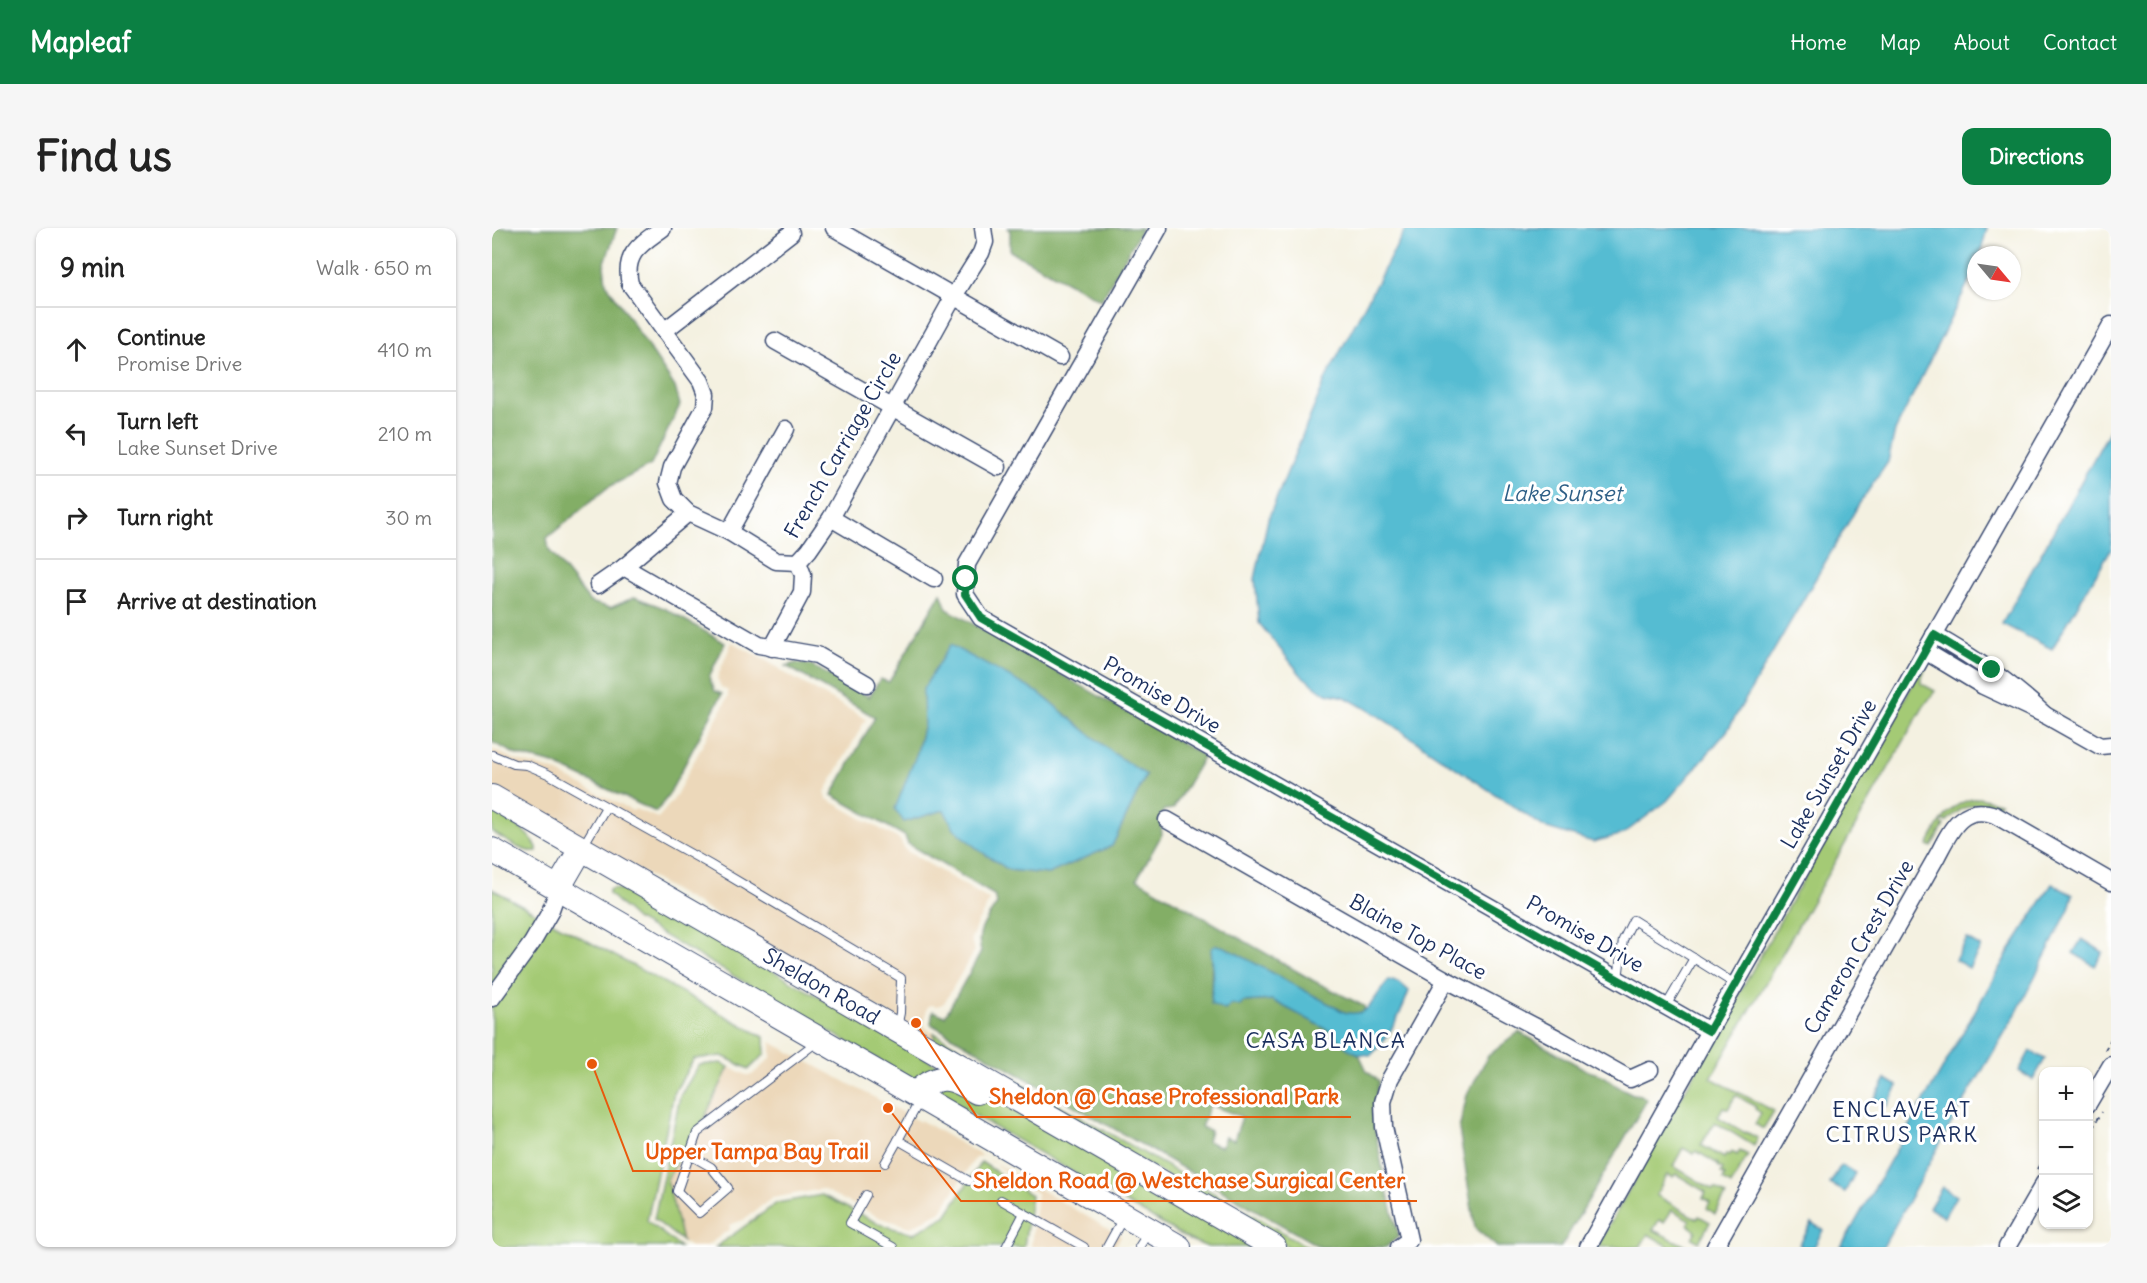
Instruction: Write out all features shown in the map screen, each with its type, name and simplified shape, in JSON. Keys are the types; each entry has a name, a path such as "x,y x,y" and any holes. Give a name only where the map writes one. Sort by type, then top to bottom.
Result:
{"main road":[{"name":"Sheldon Road","path":"492,797 1274,1247"},
{"path":"559,887 581,849"},
{"path":"492,850 1124,1215 1144,1238 1179,1247"},
{"path":"918,1096 926,1083 937,1078 958,1081 1093,1158 1135,1167"}],"street":[{"name":"French Carriage Circle","path":"663,228 638,246 630,259 628,274 630,284 701,381 706,394 705,407 672,468 668,483 674,499 688,513 729,532 776,561 798,562 831,518 954,296 981,253 985,242 983,228"},
{"path":"834,228 1060,357"},
{"name":"Promise Drive","path":"1159,228 967,564 965,594 981,618 1709,1031"},
{"path":"664,331 790,233"},
{"name":"Lake Sunset Drive","path":"1588,1247 1735,984 2111,325"},
{"path":"776,340 998,467"},
{"path":"729,532 786,429"},
{"path":"598,585 624,567 688,513"},
{"path":"831,518 934,579"},
{"path":"772,648 802,592 803,576 798,562"},
{"path":"624,567 759,645 817,655 867,684"},
{"path":"1934,635 1992,670 2026,696 2045,715"},
{"path":"1925,651 1983,686 2045,715 2100,746 2111,745"},
{"name":"Cameron Crest Drive","path":"1715,1247 1959,820 1973,812 1988,812 2111,882"},
{"name":"Blaine Top Place","path":"1167,820 1446,980 1630,1079 1650,1070"},
{"path":"492,998 532,943 550,912 559,887"},
{"path":"1407,1245 1384,1127 1383,1102 1390,1079 1446,980"},
{"path":"2096,1106 2111,1065"},
{"path":"2007,1247 2039,1190"}],"lane":[{"path":"492,755 548,774 710,864 902,978 900,1013 896,1031"},
{"path":"581,849 606,807"},
{"path":"1618,979 1623,940 1634,920 1735,984"},
{"path":"1666,1006 1694,958"},
{"path":"690,1155 711,1167 728,1188 699,1213 677,1191 697,1133 821,1039"},
{"path":"885,1163 918,1096"},
{"path":"898,1140 969,1181"},
{"path":"866,1195 850,1223 893,1247"},
{"path":"1001,1200 1084,1247"},
{"path":"1006,1247 1024,1213"},
{"path":"1107,1247 1124,1215"}],"path":[{"path":"2092,1121 2096,1106"}],"shaded area":[{"path":"732,642 866,719 825,792 827,799 900,840 905,850 988,899 989,902 971,939 974,951 944,1003 938,1006 930,1005 927,1008 924,1024 934,1033 934,1040 492,786 492,749 515,760 552,770 633,811 635,809 658,818 674,799 728,697 728,691 721,687 717,678"},
{"path":"771,1042 920,1122 920,1120 982,1156 975,1158 941,1211 911,1227 881,1218 822,1189 772,1198 743,1220 729,1225 730,1229 705,1247 690,1247 682,1241 667,1179 704,1119 729,1067 746,1075 752,1075 771,1058"},
{"path":"987,1159 1121,1236 1114,1247 1031,1247 1037,1193"}],"green space":[{"path":"492,228 617,228 604,265 606,283 675,387 680,405 651,465 607,488 547,538 549,550 590,602 610,608 635,597 664,608 725,643 709,677 715,691 722,694 668,796 656,812 554,764 517,755 492,742"},
{"path":"1008,228 1142,228 1101,300 1010,251"},
{"path":"941,593 947,609 1204,756 1173,809 1164,810 1160,817 1162,834 1137,879 1314,981 1364,1006 1365,1012 1355,1015 1344,1012 1276,976 1212,954 1211,996 1240,1006 1243,1002 1272,1000 1333,1032 1347,1048 1359,1054 1367,1071 1379,1081 1372,1114 1386,1186 1399,1236 1386,1247 1320,1247 931,1024 933,1011 945,1016 980,954 981,932 997,904 994,895 908,844 905,836 832,795 875,717 786,666 796,663 810,665 869,697 880,679 889,682","holes":["1039,693 1113,753 1146,775 1112,846 1048,874 1009,870 979,850 954,828 944,810 904,822 924,724","1210,1105 1242,1117 1234,1140 1225,1137 1221,1147 1207,1141 1210,1131 1201,1127"]},
{"path":"1932,650 1922,684 1935,691 1924,706 1711,1078 1774,1111 1763,1129 1755,1124 1761,1113 1755,1109 1756,1107 1736,1095 1728,1109 1723,1107 1718,1117 1758,1138 1754,1146 1715,1122 1701,1145 1724,1158 1732,1152 1737,1155 1740,1151 1748,1155 1731,1185 1723,1180 1725,1175 1721,1173 1723,1169 1718,1164 1696,1151 1694,1154 1683,1148 1673,1166 1713,1190 1715,1188 1726,1195 1715,1214 1707,1208 1710,1202 1703,1198 1706,1192 1676,1174 1673,1177 1667,1175 1656,1195 1697,1219 1699,1216 1710,1222 1699,1242 1692,1238 1696,1231 1688,1225 1690,1220 1672,1210 1664,1222 1659,1220 1653,1230 1688,1247 1670,1247 1648,1234 1640,1247 1597,1247"},
{"path":"1979,798 2000,803 1997,806 1976,804 1963,808 1946,822 1943,820 1941,823 1944,825 1932,847 1928,845 1942,821 1953,808 1960,803"},
{"path":"492,808 522,830 533,841 537,851 519,848 492,832"},
{"path":"613,888 639,894 1255,1247 1208,1247 1190,1240 637,920 609,894 609,890"},
{"path":"492,889 764,1037 765,1054 749,1069 722,1056 694,1059 674,1093 647,1221 680,1247 492,1247"},
{"path":"1519,1032 1588,1071 1602,1075 1617,1086 1633,1094 1641,1095 1647,1100 1561,1247 1497,1247 1475,1228 1459,1129 1467,1095 1488,1056"},
{"path":"934,1033 1308,1247 1289,1247 934,1040"},
{"path":"721,1063 729,1067 704,1119 667,1179 682,1241 654,1219 680,1096 699,1065"},
{"path":"981,1162 1031,1195 1024,1247 716,1247 777,1203 822,1195 879,1224 913,1234 946,1216"}],"water":[{"name":"Lake Sunset","path":"1406,228 1987,228 1982,246 1967,246 1967,285 1895,431 1888,462 1859,504 1727,731 1667,801 1623,834 1593,842 1544,827 1377,715 1345,697 1323,692 1301,675 1259,623 1255,579 1268,519 1326,378"},
{"path":"2111,428 2111,549 2052,649 2002,624"},
{"path":"950,645 1039,693 1113,753 1146,775 1112,846 1048,874 1009,870 979,850 954,828 944,810 904,822 895,809 917,753 924,724 923,689"},
{"path":"2052,884 2073,895 2069,909 2017,1012 1956,1115 1883,1247 1841,1247 2008,953"},
{"path":"1967,939 1981,947 1969,968 1955,960"},
{"path":"2082,939 2103,952 2095,966 2073,953"},
{"path":"1216,945 1225,947 1344,1012 1353,1013 1366,1009 1389,980 1400,983 1409,991 1398,1017 1383,1041 1371,1055 1359,1054 1347,1048 1332,1032 1272,1000 1243,1002 1240,1006 1231,1004 1225,1010 1211,1004 1213,967 1211,949"},
{"path":"2030,1051 2045,1059 2033,1080 2019,1071"},
{"path":"1886,1079 1898,1086 1887,1106 1874,1099"},
{"path":"1841,1165 1855,1173 1845,1192 1830,1184"},
{"path":"1942,1187 1956,1196 1944,1217 1929,1208"},
{"path":"1812,1223 1823,1230 1814,1247 1803,1247 1799,1245"}],"place":[{"name":"Sheldon @ Chase Professional Park","path":"916,1023"},
{"name":"Upper Tampa Bay Trail","path":"592,1064"},
{"name":"Sheldon Road @ Westchase Surgical Center","path":"888,1108"}],"district":[{"name":"CASA BLANCA","path":"1326,1040"},
{"name":"ENCLAVE AT CITRUS PARK","path":"1902,1122"}],"route":[{"path":"966,579 965,594 981,618 1709,1031 1934,635 1992,670"}]}
